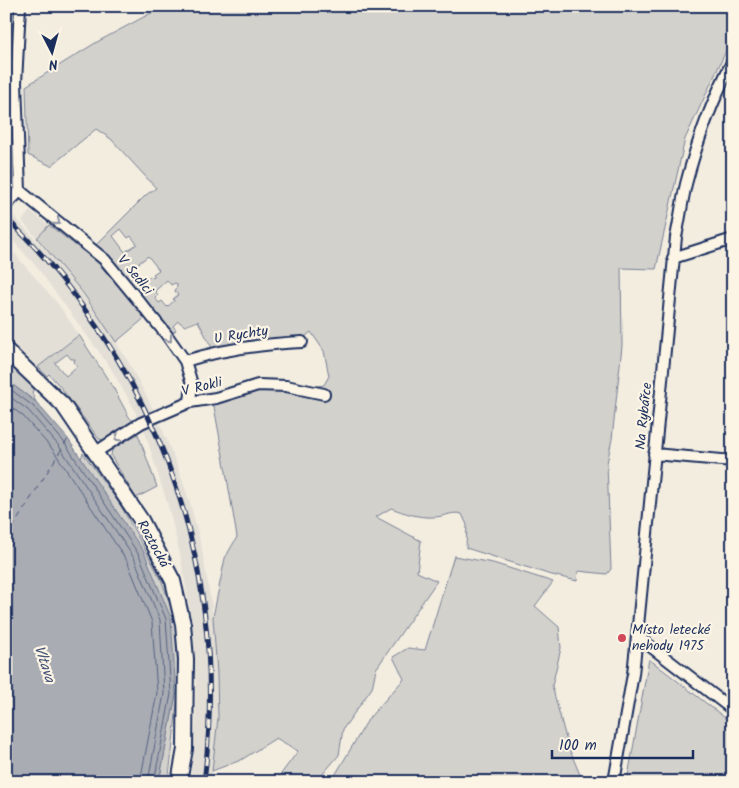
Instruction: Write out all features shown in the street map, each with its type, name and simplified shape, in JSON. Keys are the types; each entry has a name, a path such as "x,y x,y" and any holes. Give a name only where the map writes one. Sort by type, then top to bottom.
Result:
{"main road":[{"name":"Roztocká","path":"6,350 63,405 141,520 173,581 183,624 186,659 185,749 179,782"}],"street":[{"path":"6,204 20,191 16,83 20,6"},
{"name":"Na Rybářce","path":"614,782 638,636 673,258 686,184 716,94 733,60"},
{"path":"6,76 16,83"},
{"name":"V Sedlci","path":"20,191 105,260 166,334 184,361 192,384 190,402"},
{"path":"673,258 733,239"},
{"name":"U Rychty","path":"184,361 217,351 302,342"},
{"name":"V Rokli","path":"96,452 140,423 190,402 216,398 258,386 286,386 324,394"},
{"path":"654,454 733,461"},
{"path":"638,636 733,710"}],"shaded area":[{"path":"151,6 733,6 733,36 685,139 656,269 621,268 622,346 612,439 607,463 611,569 607,574 578,571 577,581 548,574 466,548 467,525 462,514 455,513 438,517 422,517 391,508 376,517 421,541 417,572 437,581 376,669 372,688 343,729 339,755 316,782 275,782 298,751 276,738 241,760 212,771 218,718 213,617 225,558 237,537 213,401 267,387 291,390 324,385 329,376 324,351 311,332 302,339 213,350 198,321 185,326 178,321 173,326 176,330 172,333 108,255 96,245 146,195 156,188 111,139 96,129 51,166 28,155 26,86 97,42 153,12","holes":["121,229 128,238 131,236 137,244 125,252 113,236","148,256 159,270 153,274 155,276 153,278 151,276 146,280 143,277 139,279 134,273 138,269 135,266","167,280 171,285 177,284 174,290 178,295 167,307 162,301 159,303 155,298 158,295 155,291"]},
{"path":"6,208 65,270 107,327 148,399 178,467 202,549 212,608 217,657 218,724 212,782 190,782 196,724 196,692 195,658 190,611 180,554 169,509 145,433 132,405 110,367 36,266 6,233"},
{"path":"30,211 49,225 37,238 22,221"},
{"path":"49,225 97,262 146,317 116,342 83,293 37,238"},
{"path":"6,244 58,304 79,335 38,367 6,337"},
{"path":"79,335 114,389 129,417 134,422 104,440 99,439 62,389 49,374 47,376 38,367","holes":["67,354 71,359 75,359 74,362 77,366 66,376 55,363"]},
{"path":"6,358 35,385 32,393 36,402 6,380"},
{"path":"138,434 157,487 136,498 111,456 112,449"},
{"path":"83,453 121,506 161,579 175,618 179,685 168,782 159,782 176,694 80,461"},
{"path":"454,556 493,563 553,582 535,606 559,627 561,648 552,686 568,746 583,782 331,782 369,718 404,679 393,657 408,648 425,650"},
{"path":"649,659 733,724 733,782 627,782"}],"water":[{"name":"Vltava","path":"6,380 36,402 68,439 144,552 171,618 176,694 159,782 6,782"}],"ferry route":[{"path":"6,538 68,439"}],"railway":[{"path":"6,218 48,262 67,286 120,363 149,418 172,475 190,534 202,595 208,657 209,719 204,782"}],"place":[{"name":"Místo letecké nehody 1975","path":"622,638"}]}
